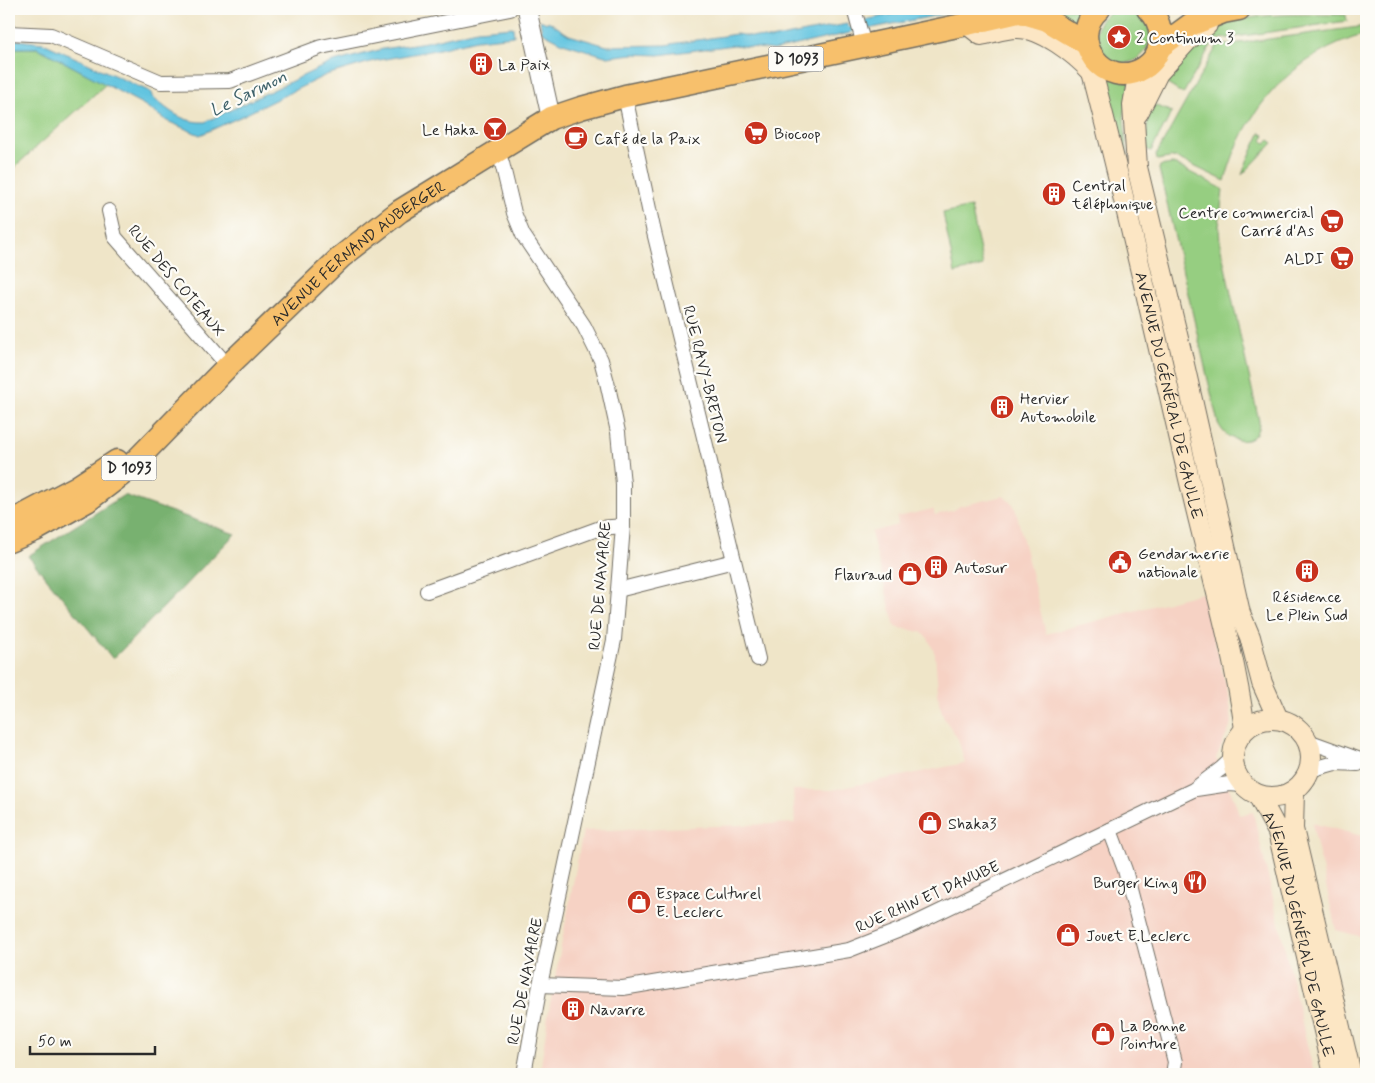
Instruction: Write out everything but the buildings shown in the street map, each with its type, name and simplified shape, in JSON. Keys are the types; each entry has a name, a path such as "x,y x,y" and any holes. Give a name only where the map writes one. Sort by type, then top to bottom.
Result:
{"main road":[{"path":"1099,9 1089,22 1086,33 1091,59 1104,69 1128,74 1139,71 1148,65 1156,57 1160,47 1161,34 1158,22 1148,9"},
{"name":"D 1093","path":"497,151 551,118 581,108 861,34 967,24 1025,10 1047,20 1091,59"},
{"path":"1160,47 1190,25 1231,11"},
{"path":"1133,122 1158,73 1187,41 1231,11"},
{"path":"967,24 981,35 1017,28 1044,34 1080,60 1091,59"},
{"name":"AVENUE DU GÉNÉRAL DE GAULLE","path":"1091,59 1240,689 1245,729"},
{"name":"AVENUE DU GÉNÉRAL DE GAULLE","path":"1139,71 1133,105 1137,168 1181,351 1240,613 1250,637 1262,682 1278,719"},
{"name":"AVENUE FERNAND AUBERGER","path":"9,541 35,530 87,501 125,472 228,366 341,257 413,202 497,151"},
{"name":"AVENUE FERNAND AUBERGER","path":"9,523 77,487 115,462 228,366"},
{"path":"1266,719 1278,719 1290,723 1301,731 1308,741 1311,751 1310,770 1304,782 1294,791 1283,797 1270,798 1250,790 1237,777 1232,758 1236,742 1245,729 1255,722 1266,719"},
{"name":"AVENUE DU GÉNÉRAL DE GAULLE","path":"1250,790 1278,832 1334,1074"},
{"name":"AVENUE DU GÉNÉRAL DE GAULLE","path":"1294,791 1293,829 1351,1074"}],"street":[{"path":"9,33 51,35 161,82 230,82 321,47 510,9"},
{"path":"528,9 551,118"},
{"path":"854,9 861,34"},
{"name":"RUE RAVY-BRETON","path":"625,96 652,228 758,659"},
{"name":"RUE DE NAVARRE","path":"497,151 502,163 514,213 523,235 584,326 600,360 609,389 618,432 623,484 623,526 614,640 540,985 524,1074"},
{"name":"RUE DES COTEAUX","path":"110,211 115,237 228,366"},
{"path":"427,591 600,528 623,526"},
{"path":"618,590 734,561"},
{"path":"1308,741 1366,764"},
{"name":"RUE RHIN ET DANUBE","path":"540,985 623,988 849,950 910,926 1193,790 1232,758"},
{"path":"1310,770 1335,763 1366,764"},
{"name":"RUE RHIN ET DANUBE","path":"1193,790 1229,784 1250,790"},
{"path":"1110,830 1125,870 1173,1053 1175,1062 1173,1074"}],"shaded area":[{"path":"1003,496 1013,504 1016,511 1046,634 1202,593 1229,697 1232,723 1216,758 1239,815 1253,812 1314,1074 540,1074 548,1015 583,831 795,823 793,790 832,790 965,763 958,739 944,718 939,703 935,654 928,638 921,632 895,627 871,532 898,525 897,517 933,509 935,515 954,510 960,506"},
{"path":"1312,823 1366,837 1366,938 1336,930"}],"green space":[{"path":"1047,9 1088,9 1077,28"},
{"path":"1123,9 1133,11 1142,17 1148,26 1150,36 1148,46 1142,55 1133,61 1123,63 1113,61 1104,55 1098,46 1096,36 1098,26 1104,17 1113,11"},
{"path":"1274,15 1346,15 1347,21 1214,40 1183,94 1161,80 1207,33 1237,20"},
{"path":"1366,26 1366,34 1340,43 1316,55 1294,70 1275,88 1245,130 1225,181 1175,157 1157,160 1156,155 1217,46"},
{"path":"38,48 106,84 9,172 9,49"},
{"path":"1102,76 1130,81 1124,118 1128,164 1125,166"},
{"path":"1152,104 1172,112 1151,151 1146,149 1146,143"},
{"path":"1261,132 1265,136 1262,140 1265,143 1269,140 1273,143 1242,175 1247,161"},
{"path":"1172,164 1223,190 1219,226 1220,244 1259,421 1257,431 1247,440 1237,440 1230,437 1218,423 1159,169 1160,166"},
{"path":"971,207 983,266 955,273 943,213"},
{"path":"124,495 235,534 113,659 28,556"}],"water":[{"path":"918,9 970,9 867,29 865,20"},
{"path":"540,20 547,23 548,21 569,35 607,46 665,45 736,34 770,39 847,24 850,33 774,50 734,45 659,55 633,54 608,57 563,43 542,32"},
{"path":"513,27 514,36 476,40 435,50 374,61 326,75 200,135 167,121 144,105 38,48 9,48 9,39 43,43 151,92 156,100 182,118 205,122 330,63 383,49 426,42 477,30"}],"waterway":[{"name":"Le Sarmon","path":"842,31 873,25"}],"place":[{"name":"2 Continuum 3","path":"1119,37"},
{"name":"La Paix","path":"481,64"},
{"name":"Le Haka","path":"495,129"},
{"name":"Biocoop","path":"756,133"},
{"name":"Café de la Paix","path":"576,138"},
{"name":"Central téléphonique","path":"1054,194"},
{"name":"Centre commercial Carré d'As","path":"1332,221"},
{"name":"ALDI","path":"1342,258"},
{"name":"Hervier Automobile","path":"1002,407"},
{"name":"Gendarmerie nationale","path":"1120,562"},
{"name":"Autosur","path":"936,567"},
{"name":"Résidence Le Plein Sud","path":"1307,571"},
{"name":"Flauraud","path":"910,574"},
{"name":"Shaka3","path":"930,823"},
{"name":"Burger King","path":"1195,882"},
{"name":"Espace Culturel E. Leclerc","path":"639,902"},
{"name":"Jouet E.Leclerc","path":"1068,935"},
{"name":"Navarre","path":"573,1009"},
{"name":"La Bonne Pointure","path":"1103,1034"}]}
